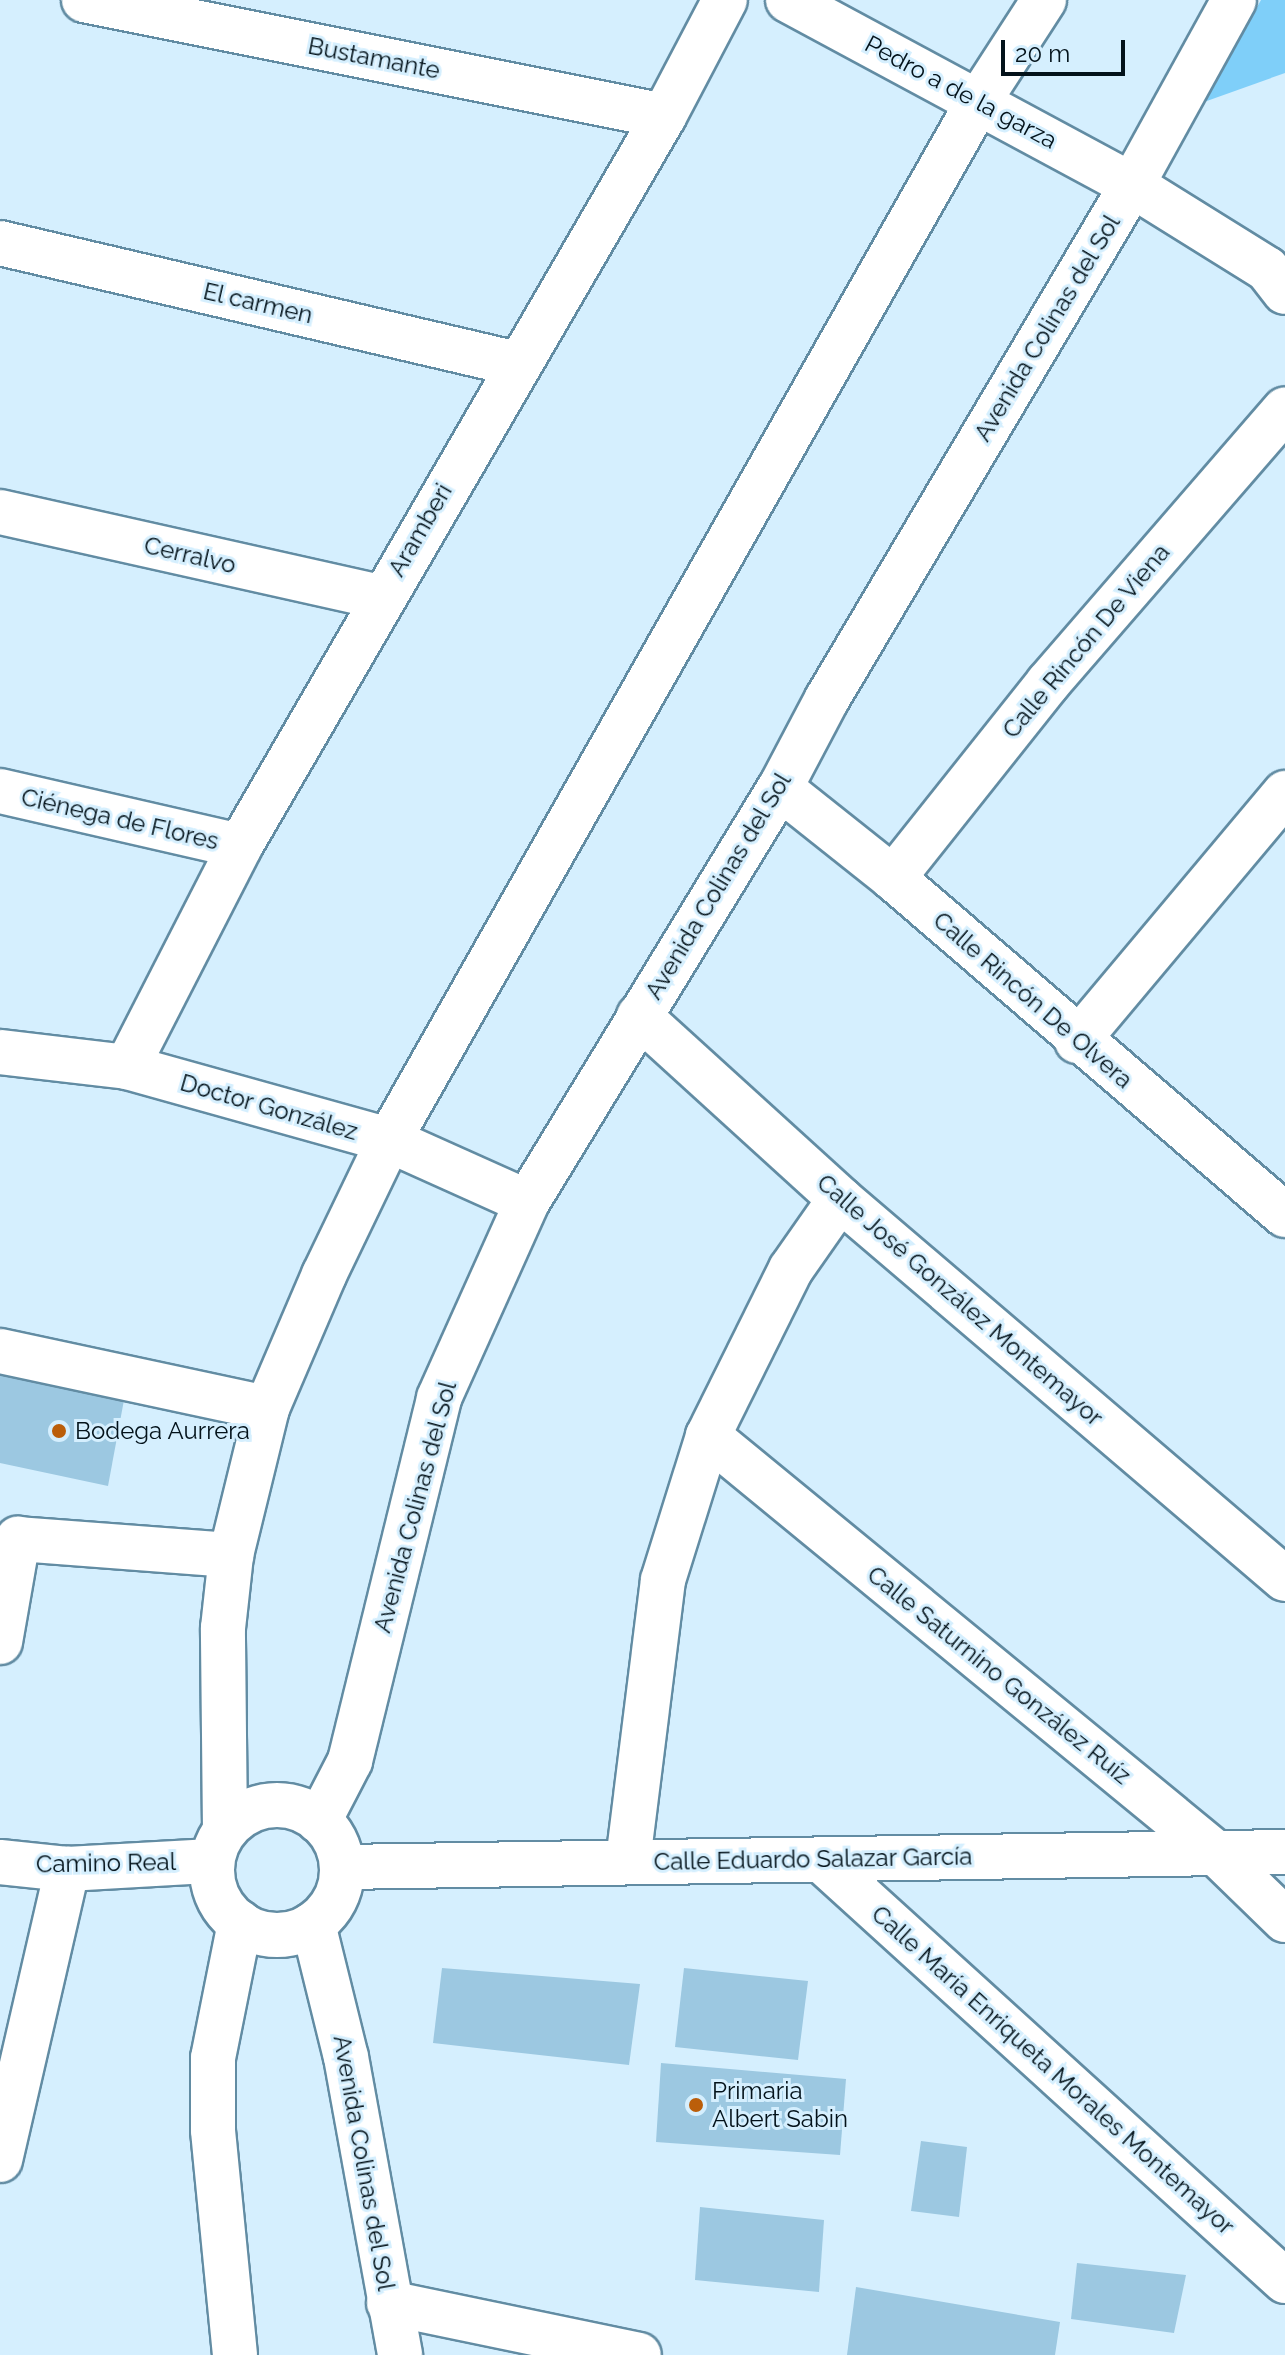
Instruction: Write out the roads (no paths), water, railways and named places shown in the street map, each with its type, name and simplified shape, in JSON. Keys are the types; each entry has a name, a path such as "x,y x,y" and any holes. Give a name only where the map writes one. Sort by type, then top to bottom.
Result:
{"street":[{"name":"Bustamante","path":"84,0 664,116"},
{"name":"Aramberi","path":"127,1067 240,846 381,597 664,116 725,0"},
{"name":"Pedro a de la garza","path":"788,0 980,99 1132,185 1279,275"},
{"path":"219,1845 251,1812 281,1806 319,1821 339,1849 342,1867 335,1899 313,1924 280,1935 240,1923 218,1899 223,1628 231,1555 267,1408 389,1140 980,99 1044,0"},
{"name":"Avenida Colinas del Sol","path":"319,1821 350,1761 439,1398 527,1202 780,788 827,699 1132,185 1234,0"},
{"name":"El carmen","path":"0,243 517,364"},
{"name":"Calle Rincón De Viena","path":"893,878 1048,683 1285,409"},
{"name":"Cerralvo","path":"0,512 381,597"},
{"name":"Calle Rincón De Olvera","path":"780,788 893,878 1077,1041 1281,1205"},
{"name":"Ciénega de Flores","path":"0,791 240,846"},
{"path":"1077,1041 1285,793"},
{"name":"Calle José González Montemayor","path":"639,1016 840,1199 1285,1579"},
{"name":"Doctor González","path":"0,1052 127,1067 389,1140 527,1202"},
{"path":"628,1861 663,1580 708,1436 791,1269 840,1199"},
{"path":"0,1351 267,1408"},
{"name":"Calle Saturnino González Ruíz","path":"708,1436 1217,1854 1285,1920"},
{"path":"0,1642 18,1539 231,1555"},
{"name":"Camino Real","path":"0,1862 67,1869 219,1845"},
{"name":"Calle Eduardo Salazar García","path":"342,1867 1285,1852"},
{"name":"Calle María Enriqueta Morales Montemayor","path":"820,1859 1285,2281"},
{"path":"0,2160 67,1869"},
{"path":"235,2355 213,2130 213,2058 240,1923"},
{"name":"Avenida Colinas del Sol","path":"313,1924 346,2057 400,2355"},
{"path":"389,2303 639,2355"}],"place":[{"name":"Bodega Aurrera","path":"59,1431"},
{"name":"Primaria Albert Sabin","path":"696,2105"}]}
